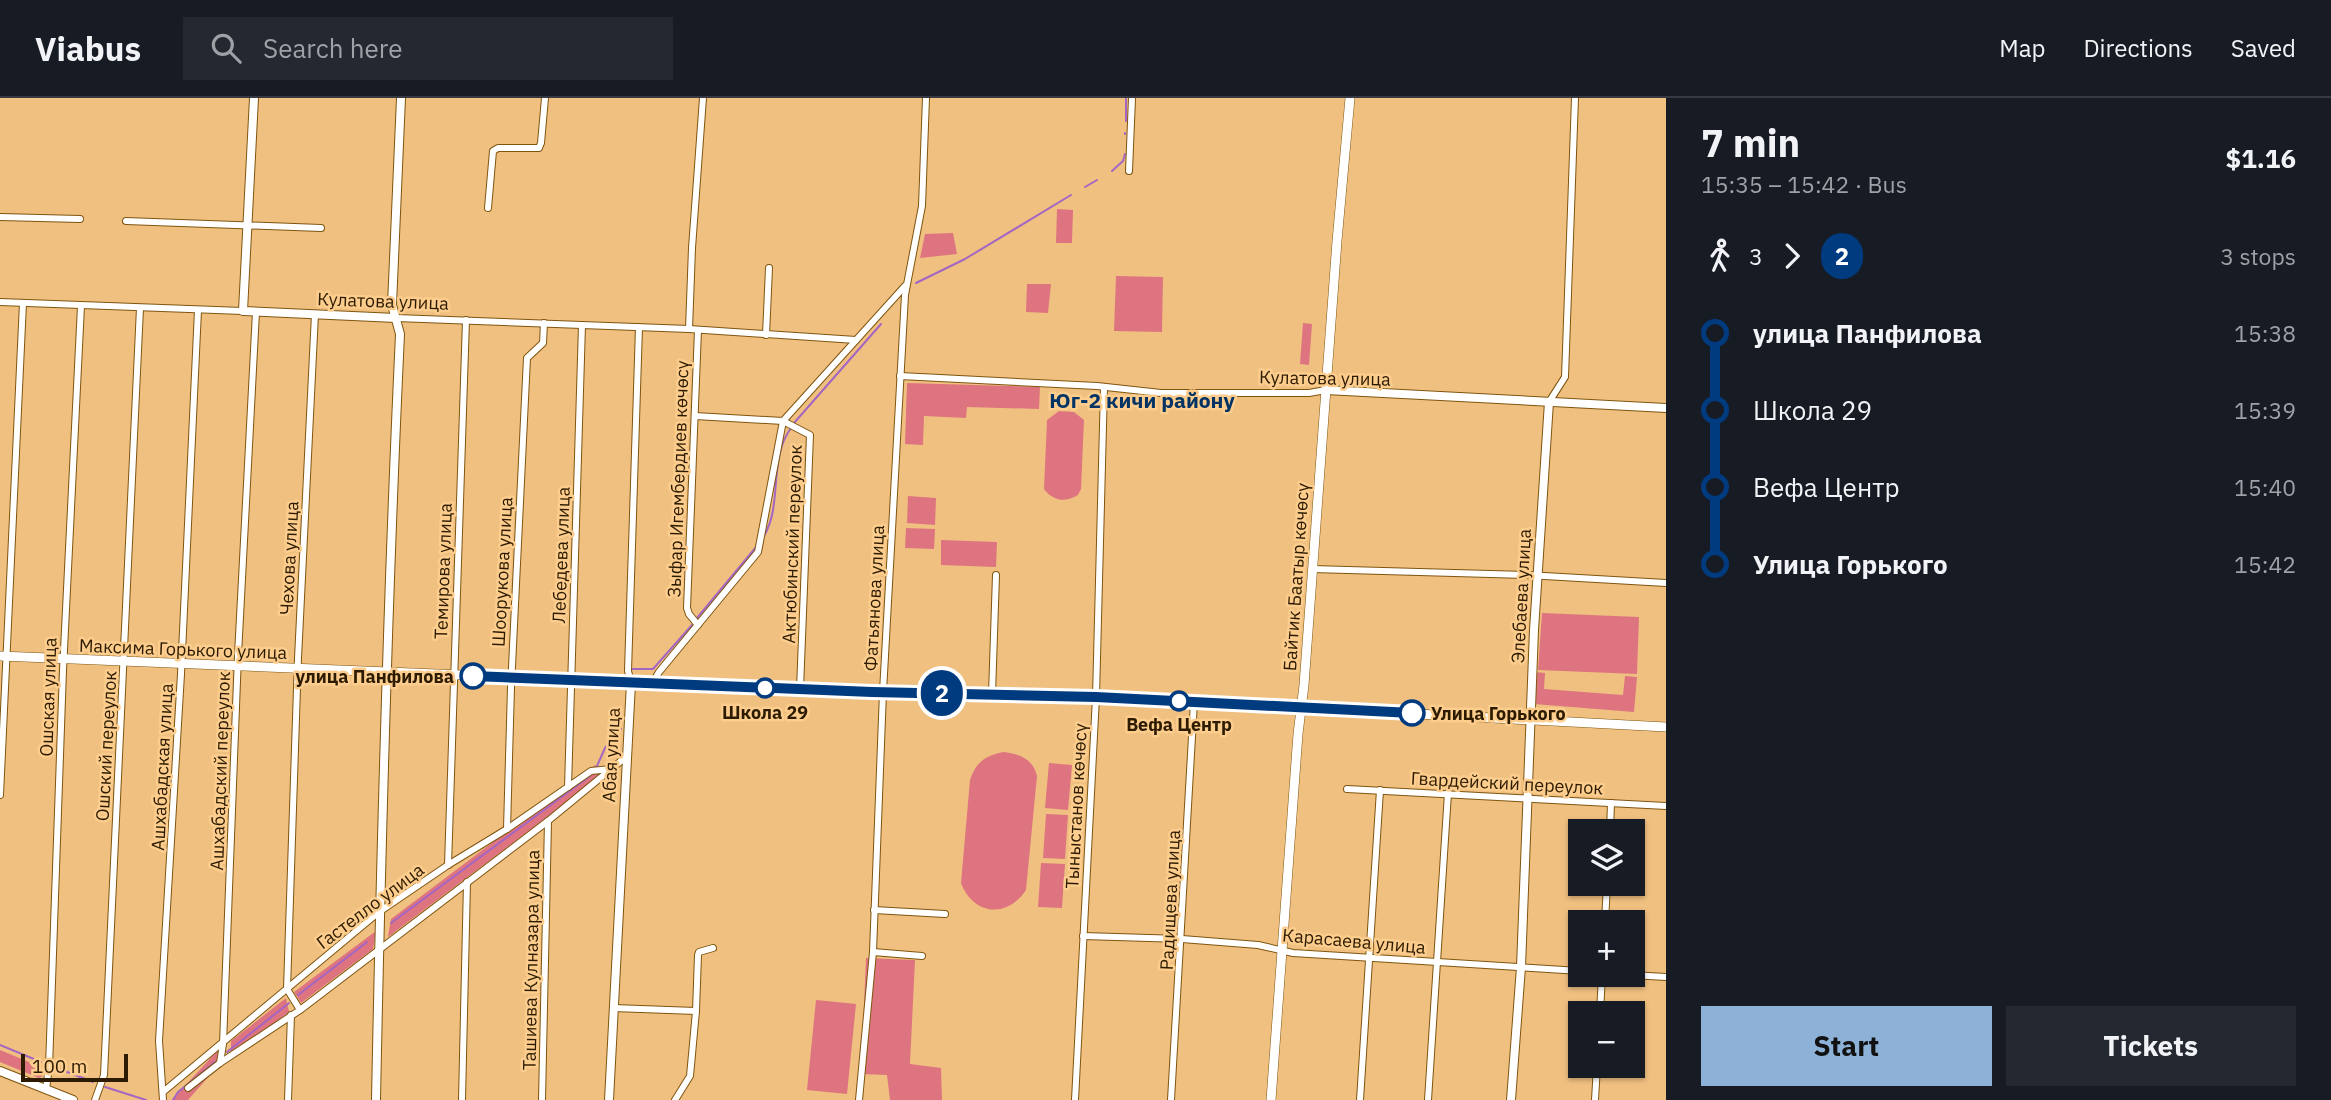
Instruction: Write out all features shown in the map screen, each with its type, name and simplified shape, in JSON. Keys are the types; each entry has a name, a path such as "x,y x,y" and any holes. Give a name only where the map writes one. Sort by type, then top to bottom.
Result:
{"main road":[{"name":"Байтик Баатыр көчөсү","path":"1270,1100 1350,98"},
{"name":"Максима Горького улица","path":"3,656 571,681 1096,697 1666,726"}],"street":[{"path":"243,311 254,98"},
{"path":"376,1100 391,521 400,334 392,304 401,98"},
{"path":"488,208 493,151 498,148 539,148 545,98"},
{"path":"689,329 703,98"},
{"name":"Фатьянова улица","path":"859,1100 873,952 883,692 906,286 922,206 926,98"},
{"path":"1129,172 1132,98"},
{"name":"Элебаева улица","path":"1511,1100 1521,967 1538,576 1549,402 1565,377 1575,98"},
{"path":"0,217 80,219"},
{"path":"126,221 321,228"},
{"path":"765,335 769,268"},
{"path":"652,684 758,552 783,421 906,286"},
{"name":"Кулатова улица","path":"0,302 689,329 856,340"},
{"path":"0,795 3,656 23,303"},
{"name":"Ошская улица","path":"46,1089 81,306"},
{"name":"Ошский переулок","path":"95,1100 104,1075 140,307"},
{"name":"Ашхабадская улица","path":"163,1096 159,1041 182,664 198,310"},
{"name":"Ашхабадский переулок","path":"220,1063 256,312"},
{"name":"Чехова улица","path":"287,989 298,669 315,314"},
{"name":"Темирова улица","path":"449,865 466,320"},
{"name":"Шоорукова улица","path":"507,830 511,678 527,358 543,343 544,323"},
{"name":"Лебедева улица","path":"568,787 582,325"},
{"name":"Абая улица","path":"609,1100 631,683 628,671 639,327"},
{"name":"Зыфар Игембердиев көчөсү","path":"698,330 687,608 698,625"},
{"name":"Кулатова улица","path":"900,376 1104,387 1161,393 1309,393 1326,390 1666,408"},
{"name":"Тыныстанов көчөсү","path":"1075,1100 1096,697 1104,387"},
{"name":"Актюбинский переулок","path":"695,416 783,421 810,435 800,689"},
{"path":"1312,569 1666,583"},
{"path":"992,694 996,575"},
{"name":"Радищева улица","path":"1171,1100 1194,702"},
{"name":"Гастелло улица","path":"188,1088 220,1063 300,1010 548,821 627,756"},
{"name":"Гастелло улица","path":"163,1096 379,912 507,830 591,771 611,769"},
{"name":"Гвардейский переулок","path":"1347,789 1666,806"},
{"path":"1360,1100 1380,790"},
{"path":"1428,1100 1448,793"},
{"path":"1610,819 1611,803"},
{"name":"Ташиева Кулназара улица","path":"542,1100 548,821"},
{"path":"462,1100 467,882"},
{"path":"874,910 945,914"},
{"name":"Карасаева улица","path":"1083,936 1182,939 1258,945 1282,952 1568,970"},
{"path":"675,1100 690,1076 698,955 699,952 713,948"},
{"path":"873,952 922,956"},
{"path":"1645,976 1666,977"},
{"path":"287,989 300,1010"},
{"path":"613,1008 696,1011"},
{"path":"288,1100 291,1015"},
{"path":"0,1071 73,1100"},
{"path":"1595,1100 1596,1078"}],"shaded area":[{"path":"1057,209 1073,210 1072,243 1056,243"},
{"path":"953,233 957,254 920,258 925,234"},
{"path":"1116,276 1163,277 1162,332 1114,331"},
{"path":"1027,284 1051,284 1048,313 1026,312"},
{"path":"1303,323 1312,324 1309,365 1300,364"},
{"path":"907,383 1040,387 1039,409 967,407 966,418 924,416 923,445 905,444"},
{"path":"1059,411 1074,412 1084,420 1081,489 1078,495 1064,500 1051,496 1044,489 1047,420"},
{"path":"908,496 936,498 935,525 907,523"},
{"path":"906,528 935,529 934,549 905,548"},
{"path":"941,540 997,542 996,567 941,565"},
{"path":"1542,613 1639,617 1637,674 1538,670"},
{"path":"1535,672 1545,673 1544,689 1623,695 1625,676 1637,677 1634,712 1534,704"},
{"path":"1003,752 1025,758 1037,776 1026,890 1010,906 991,909 974,902 961,883 970,780 982,761"},
{"path":"1049,763 1072,765 1068,810 1045,808"},
{"path":"595,765 603,775 388,937 391,919"},
{"path":"1046,814 1068,815 1065,859 1043,858"},
{"path":"1041,863 1065,864 1062,908 1038,907"},
{"path":"376,931 373,949 301,1003 294,992"},
{"path":"866,958 915,960 910,1064 941,1068 942,1100 890,1100 887,1075 861,1074"},
{"path":"286,998 289,1012 231,1056 231,1041"},
{"path":"816,1000 856,1004 847,1094 807,1090"},
{"path":"0,1050 29,1062 39,1070 45,1068 44,1075 39,1078 0,1062"},
{"path":"218,1050 218,1066 188,1100 172,1100"}],"waterway":[{"path":"1126,98 1126,121"},
{"path":"1112,171 1123,161 1125,154"},
{"path":"1085,187 1097,180"},
{"path":"916,283 965,259 1071,195"},
{"path":"794,423 881,324"},
{"path":"764,536 773,510 780,453 791,428"},
{"path":"697,618 757,546"},
{"path":"632,669 653,669 692,625"},
{"path":"597,766 605,748 621,729"},
{"path":"391,923 590,776"},
{"path":"298,995 367,942"},
{"path":"227,1052 289,1003"},
{"path":"0,1045 41,1062"},
{"path":"173,1100 178,1092 215,1062"},
{"path":"52,1066 93,1082"},
{"path":"105,1087 146,1100"}],"bus line":[{"name":"2","path":"473,676 872,692 1096,697 1412,713"}],"place":[{"name":"улица Панфилова","path":"473,676"},
{"name":"Школа 29","path":"765,688"},
{"name":"Вефа Центр","path":"1179,701"},
{"name":"Улица Горького","path":"1412,713"}],"district":[{"name":"Юг-2 кичи району","path":"1142,400"}]}
